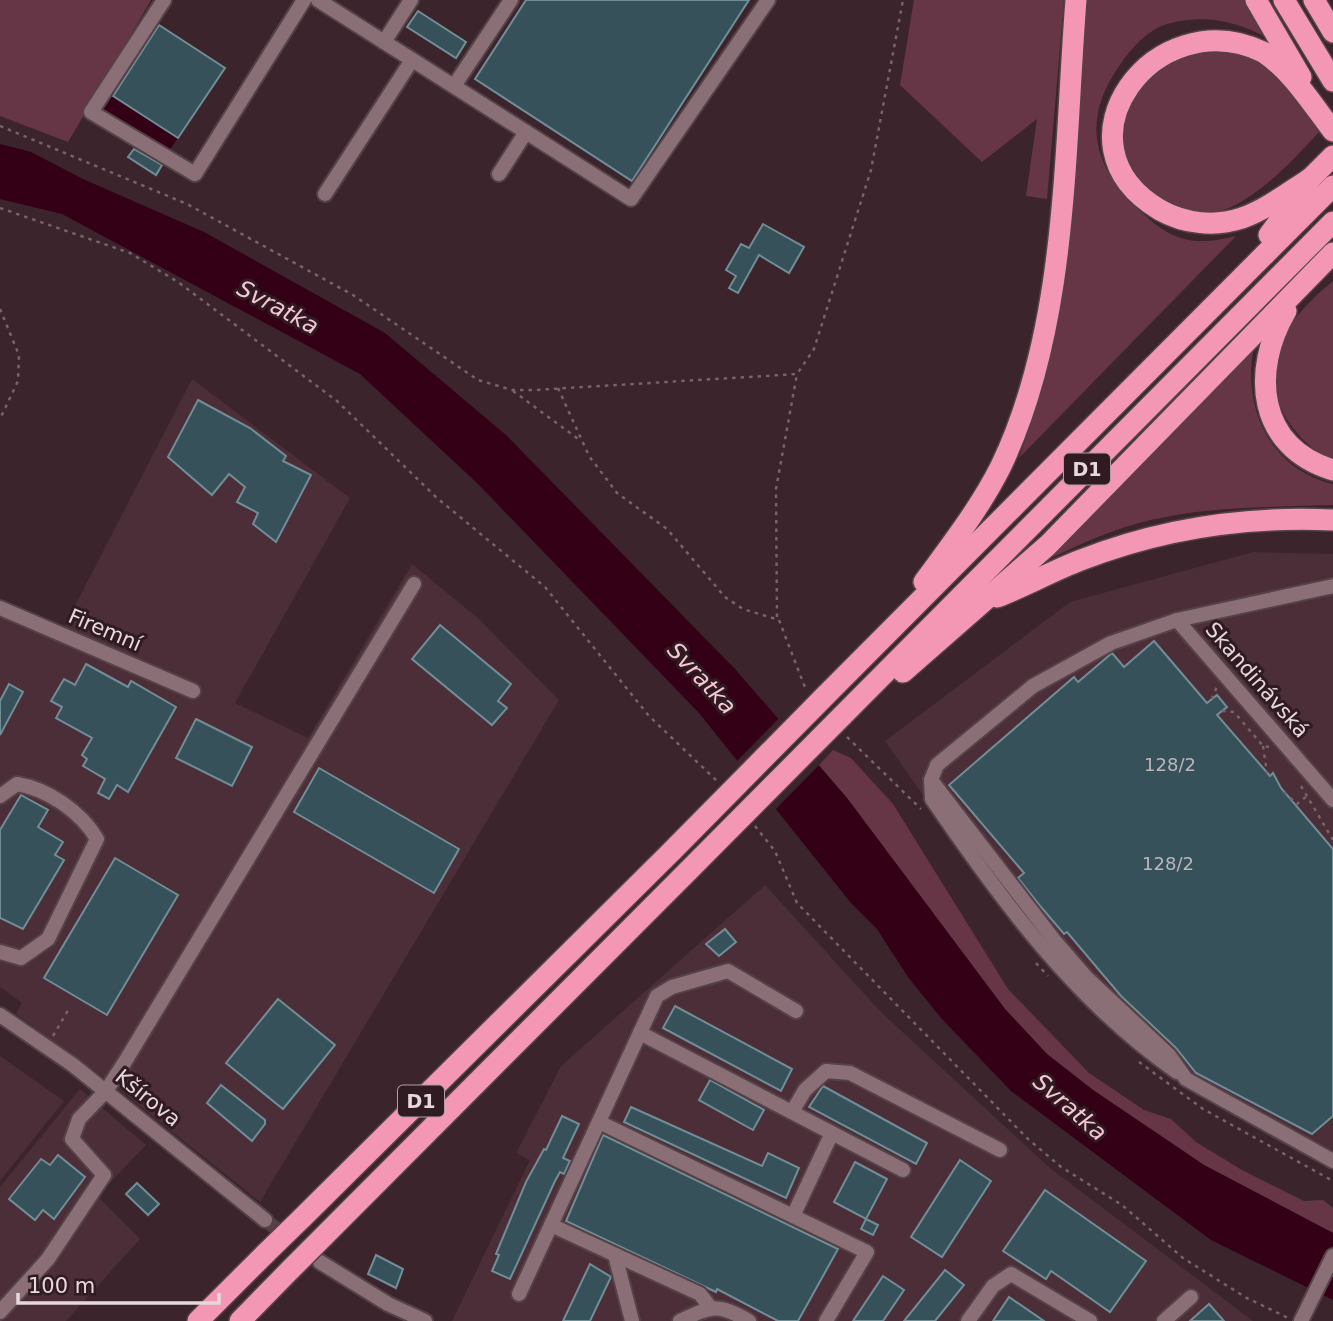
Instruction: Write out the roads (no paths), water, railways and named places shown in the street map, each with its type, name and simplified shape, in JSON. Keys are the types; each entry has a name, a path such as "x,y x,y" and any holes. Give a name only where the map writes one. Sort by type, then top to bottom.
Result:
{"highway":[{"path":"881,640 977,507 1000,467 1030,388 1041,350 1051,292 1076,0"},
{"path":"1256,0 1333,131"},
{"path":"1284,0 1333,82"},
{"path":"1314,0 1333,32"},
{"path":"1311,178 1254,213 1230,221 1194,222 1170,215 1138,192 1118,162 1113,123 1124,85 1145,57 1166,43 1200,33 1232,36 1273,59 1333,131"},
{"path":"1226,293 1311,178 1333,156"},
{"name":"D1","path":"198,1321 672,851 816,693 881,640 1328,191"},
{"name":"D1","path":"240,1321 1333,222"},
{"path":"842,716 902,673 1048,545 1333,253"},
{"path":"1307,280 1283,316 1269,346 1264,370 1265,393 1272,417 1286,440 1306,458 1333,470"},
{"path":"986,601 1098,554 1170,532 1257,519 1333,520"}],"street":[{"path":"164,0 91,112 195,174 304,0"},
{"path":"318,0 631,199 768,0"},
{"path":"384,42 411,0"},
{"path":"454,86 511,0"},
{"path":"326,194 412,60"},
{"path":"499,174 526,132"},
{"path":"0,1312 48,1259 104,1175 72,1139 79,1119 106,1091 414,584"},
{"path":"1333,586 1177,620 1111,643 1032,686 937,765 931,780 1054,940 1086,977 1169,1055 1186,1079 1205,1091 1226,1094 1278,1122 1311,1150 1333,1161"},
{"name":"Firemní","path":"0,608 193,691"},
{"name":"Skandinávská","path":"1177,620 1333,800"},
{"path":"0,796 17,784 33,787 78,814 97,839 48,939 21,958 0,952"},
{"path":"519,1294 657,996 672,986 728,971 796,1011"},
{"name":"Kšírova","path":"0,1015 106,1091 265,1220"},
{"path":"640,1033 903,1170"},
{"path":"792,1112 805,1090 826,1070 850,1073 999,1150"},
{"path":"599,1122 867,1252 826,1321"},
{"path":"793,1216 832,1133"},
{"path":"551,1225 700,1294 710,1307"},
{"path":"615,1255 632,1321"},
{"path":"1300,1319 1333,1256"},
{"path":"320,1262 388,1304 425,1321"},
{"path":"968,1321 993,1286 1011,1274 1090,1321"},
{"path":"1164,1321 1191,1297"},
{"path":"680,1321 710,1307 724,1307 749,1321"}],"water":[{"path":"110,94 178,138 169,151 101,108"},
{"name":"Svratka","path":"0,144 31,152 83,179 204,232 385,333 506,435 735,669 847,798 1005,1009 1047,1054 1093,1090 1204,1165 1333,1233 1333,1300 1211,1240 1011,1091 941,1018 908,977 877,929 851,903 699,713 477,483 360,374 62,214 0,199"}],"tunnel":[{"path":"265,1220 314,1257"}]}
